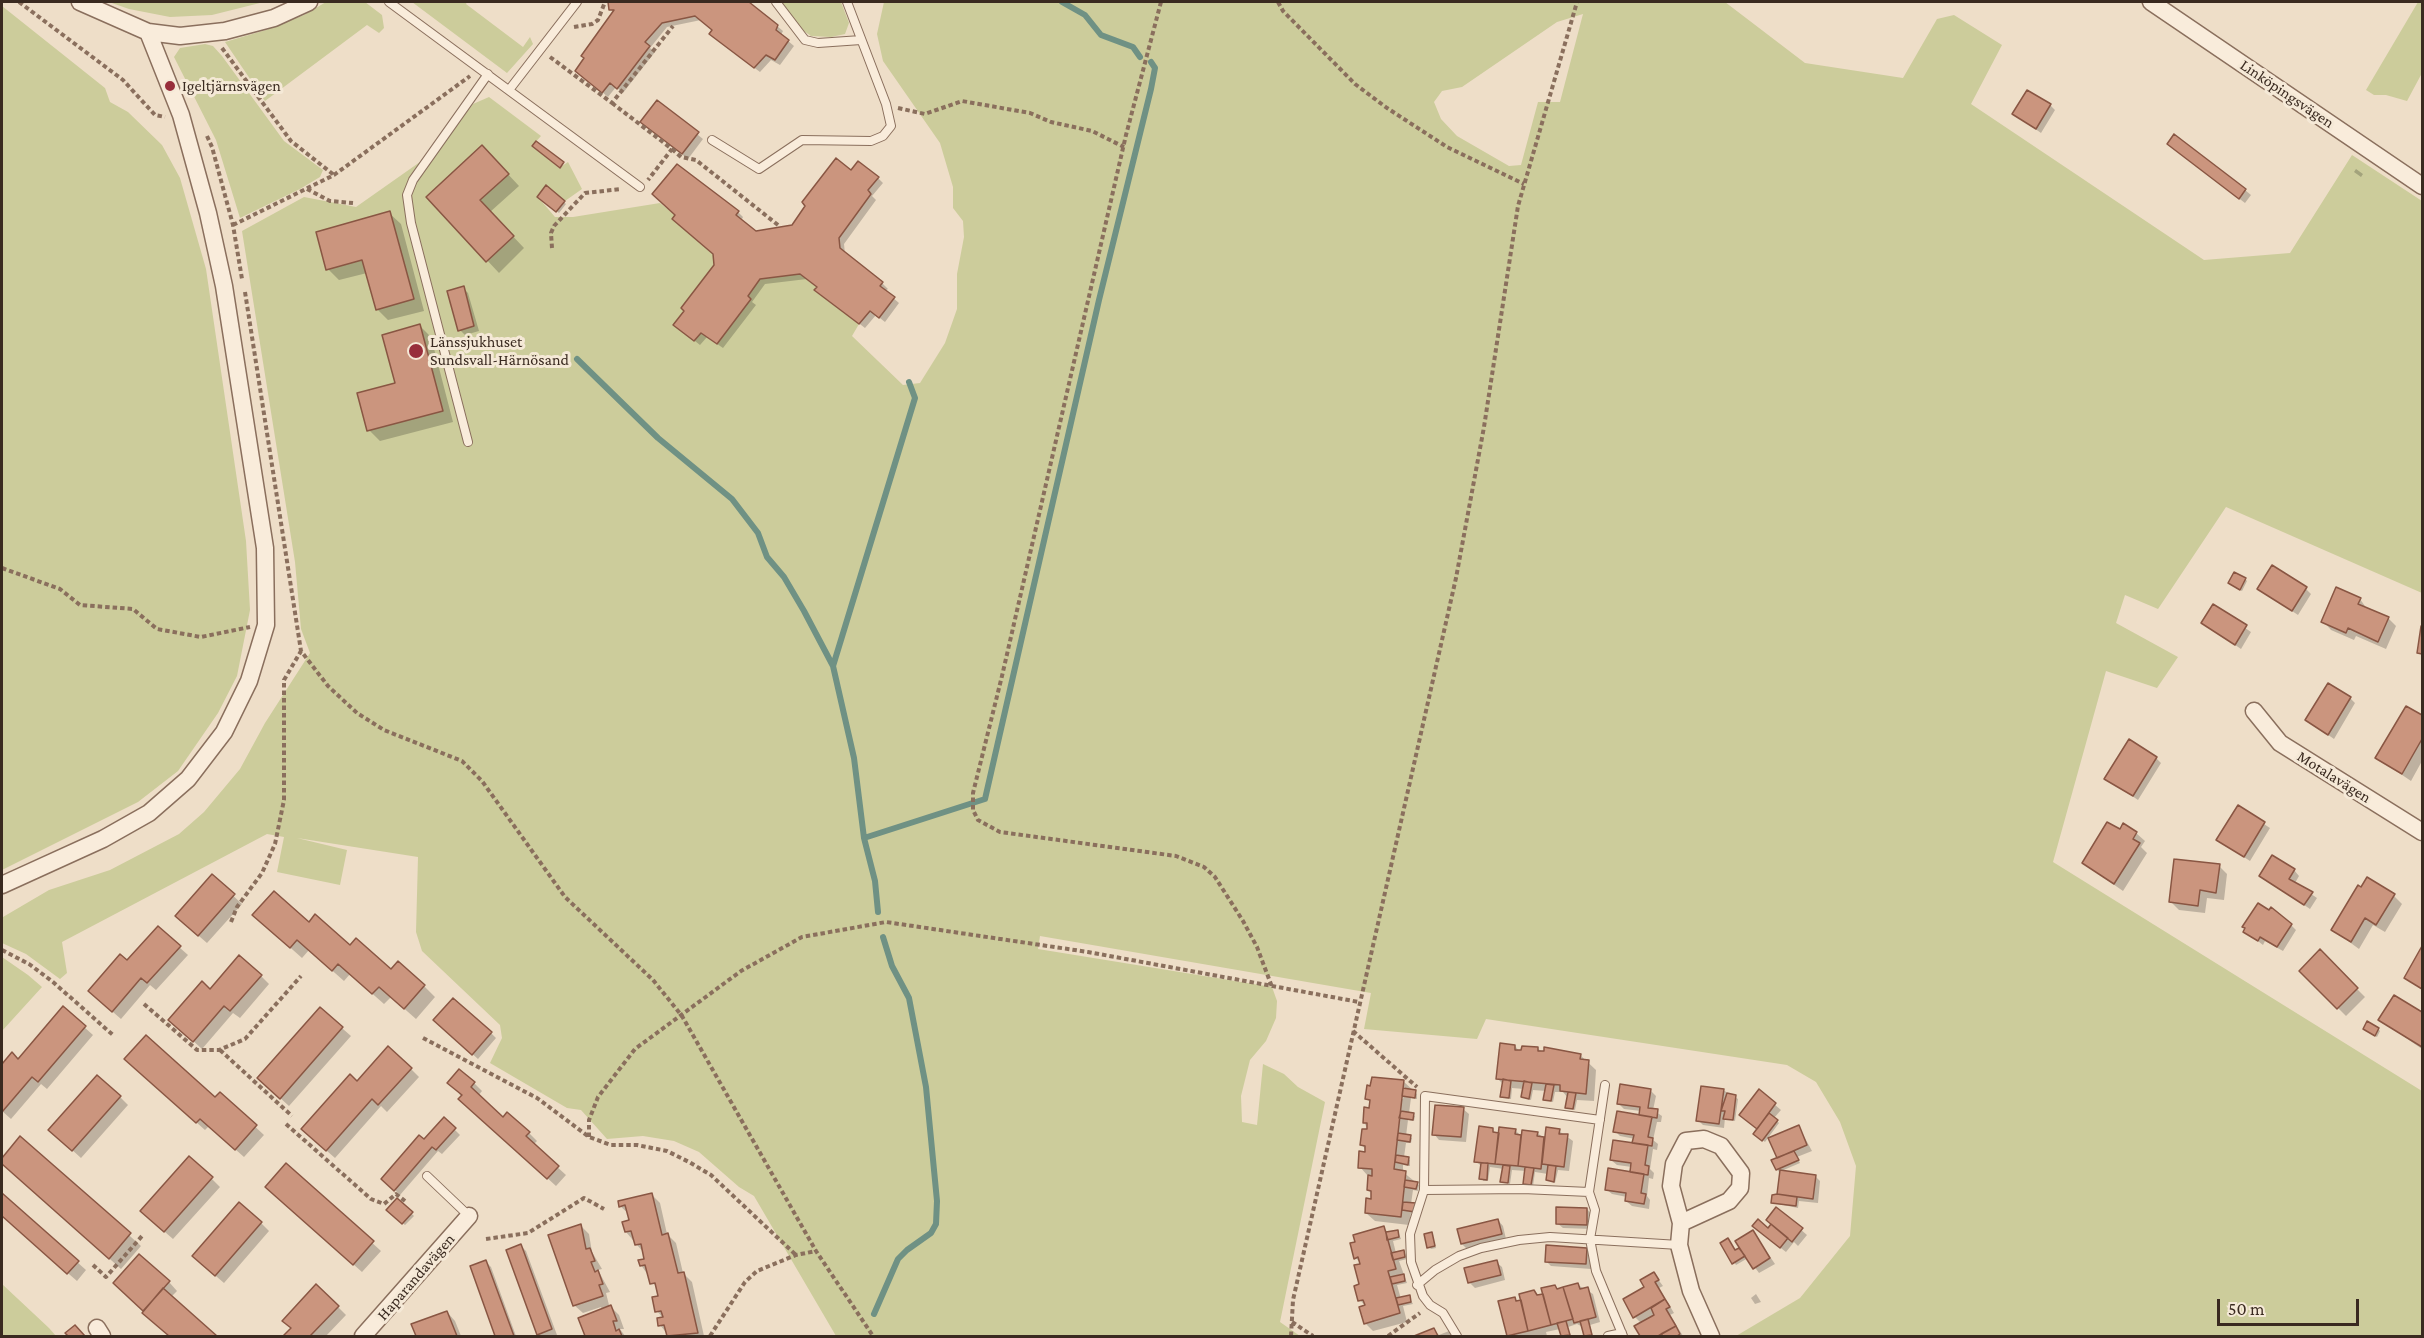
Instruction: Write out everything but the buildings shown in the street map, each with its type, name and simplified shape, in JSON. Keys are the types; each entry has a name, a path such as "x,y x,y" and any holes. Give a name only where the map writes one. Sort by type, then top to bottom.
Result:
{"street":[{"path":"80,2 148,32 180,36 211,33 274,18 309,2"},
{"name":"Linköpingsvägen","path":"2151,2 2422,186"},
{"path":"2,885 103,839 149,813 188,778 224,732 249,681 266,625 265,548 224,286 208,213 181,115 148,32"},
{"name":"Motalavägen","path":"2254,711 2280,743 2422,832"},
{"path":"1681,1222 1729,1201 1740,1188 1741,1173 1721,1146 1704,1139 1686,1141 1674,1164 1671,1186 1681,1222 1679,1245 1691,1291 1712,1336"},
{"name":"Haparandavägen","path":"363,1336 469,1216"}],"lane":[{"path":"388,2 643,185"},
{"path":"509,90 577,2"},
{"path":"776,2 806,40 818,43 861,39"},
{"path":"712,140 759,169 802,140 871,141 883,136 891,126 886,104 847,2"},
{"path":"468,442 411,223 407,195 413,180 488,74"},
{"path":"1605,1085 1589,1192 1595,1210 1590,1239 1596,1271 1622,1335 1608,1336"},
{"path":"1457,1336 1443,1313 1430,1305 1417,1284 1411,1262 1410,1234 1424,1190 1425,1096 1600,1120"},
{"path":"427,1176 469,1216"},
{"path":"1424,1190 1523,1189 1589,1192"},
{"path":"1417,1284 1435,1269 1481,1248 1550,1237 1679,1245"}],"path":[{"path":"19,2 123,80 155,115 163,118 181,115"},
{"path":"1161,2 1124,147 973,793 973,810 978,820 1000,832 1176,856 1204,867 1215,877 1244,921 1257,947 1272,987"},
{"path":"1278,2 1283,10 1355,84 1387,108 1447,147 1524,184"},
{"path":"1291,1336 1293,1300 1456,578 1484,427 1518,206 1577,2"},
{"path":"612,103 673,26"},
{"path":"211,33 291,141 334,175"},
{"path":"544,53 681,157 696,160 778,225"},
{"path":"233,225 334,175 479,68"},
{"path":"886,104 925,114 962,100 1030,113 1051,122 1092,131 1124,147"},
{"path":"205,132 212,147 233,225 254,344 301,651 328,686 357,713 384,730 462,761 482,781 565,897 653,980 682,1016 816,1251 873,1336"},
{"path":"552,248 551,233 554,226 585,193 643,185 672,149"},
{"path":"306,189 330,201 353,202"},
{"path":"2,568 60,589 80,605 133,609 157,629 201,637 266,625"},
{"path":"231,922 237,907 262,873 274,844 284,800 284,680 301,651"},
{"path":"589,1137 589,1120 595,1105 610,1078 635,1049 741,971 802,937 886,922 1088,952 1359,1002"},
{"path":"2,950 30,964 113,1035"},
{"path":"144,1004 197,1050 219,1050 245,1039 301,976"},
{"path":"1353,1031 1409,1078 1425,1096"},
{"path":"423,1038 537,1098 589,1137 611,1145 637,1145 667,1151 689,1162 711,1175 796,1255"},
{"path":"219,1050 292,1116"},
{"path":"286,1124 371,1199 384,1204 396,1194 405,1201"},
{"path":"486,1239 528,1233 584,1198 604,1209"},
{"path":"93,1264 106,1277 142,1236"},
{"path":"710,1336 745,1282 757,1271 796,1255 816,1251"},
{"path":"1388,1336 1430,1305"},
{"path":"1291,1322 1313,1336"}],"green space":[{"path":"109,2 264,2 212,15 170,17 129,9"},
{"path":"326,2 365,2 382,15 384,28 379,33 367,25 265,101 225,42 266,30 304,15"},
{"path":"412,2 467,2 466,4 523,47 530,37 533,44 507,73"},
{"path":"780,2 841,2 849,23 845,34 831,37 811,36 801,29"},
{"path":"884,2 1725,2 1805,63 1903,78 1937,19 1954,15 2002,45 1971,104 2204,260 2290,253 2352,155 2422,201 2422,593 2226,507 2158,609 2125,595 2116,623 2178,657 2157,688 2106,671 2053,862 2422,1091 2422,1336 1736,1336 1800,1298 1850,1236 1856,1166 1840,1122 1816,1082 1787,1065 1486,1019 1477,1039 1364,1029 1371,993 1040,936 1038,949 1272,987 1277,1001 1276,1018 1266,1041 1250,1060 1241,1096 1242,1122 1257,1125 1263,1064 1284,1074 1298,1087 1325,1102 1280,1322 1300,1336 836,1336 754,1196 739,1187 699,1152 674,1141 643,1136 607,1139 581,1110 567,1108 490,1063 502,1038 500,1025 422,951 416,932 418,857 297,838 347,850 340,885 277,872 284,837 267,834 62,942 67,973 60,979 26,954 2,943 3,917 49,890 110,870 179,834 204,812 240,769 265,723 310,653 301,629 295,562 242,231 304,197 356,207 437,150 473,104 489,97 541,136 532,146 559,168 568,162 582,189 565,201 546,186 537,196 555,217 573,217 660,203 675,215 672,219 713,254 714,265 681,308 701,333 716,344 751,299 748,296 760,279 800,274 817,287 815,291 859,324 852,336 903,385 920,383 945,343 957,309 957,274 964,237 963,221 953,208 953,187 940,143 883,61 877,34","holes":["1583,14 1560,102 1538,102 1521,165 1509,166 1457,136 1441,119 1434,102 1442,91 1462,87 1557,22"]},
{"path":"2418,2 2422,2 2422,73 2407,101 2386,95 2374,95 2366,90"},
{"path":"2,6 105,88 110,102 128,112 162,145 180,178 206,269 246,541 250,610 237,676 218,713 178,771 138,802 2,870"},
{"path":"205,44 213,46 222,56 284,141 323,170 320,177 300,189 240,218 216,140 174,57 180,48"},
{"path":"2,957 42,987 2,1031"},
{"path":"2,1284 49,1328 56,1336 2,1336"}],"waterway":[{"path":"1062,2 1085,15 1101,35 1133,47 1140,57"},
{"path":"864,838 985,799 1099,300 1151,89 1155,68 1151,62"},
{"path":"577,359 658,438 732,499 758,533 767,557 784,577 804,611 833,666 854,758 864,838 875,881 878,912"},
{"path":"833,666 915,398 909,382"},
{"path":"874,1314 898,1259 931,1233 936,1224 937,1201 926,1087 909,998 892,966 883,937"}],"place":[{"name":"Igeltjärnsvägen","path":"170,86"},
{"name":"Länssjukhuset Sundsvall-Härnösand","path":"416,351"}]}
